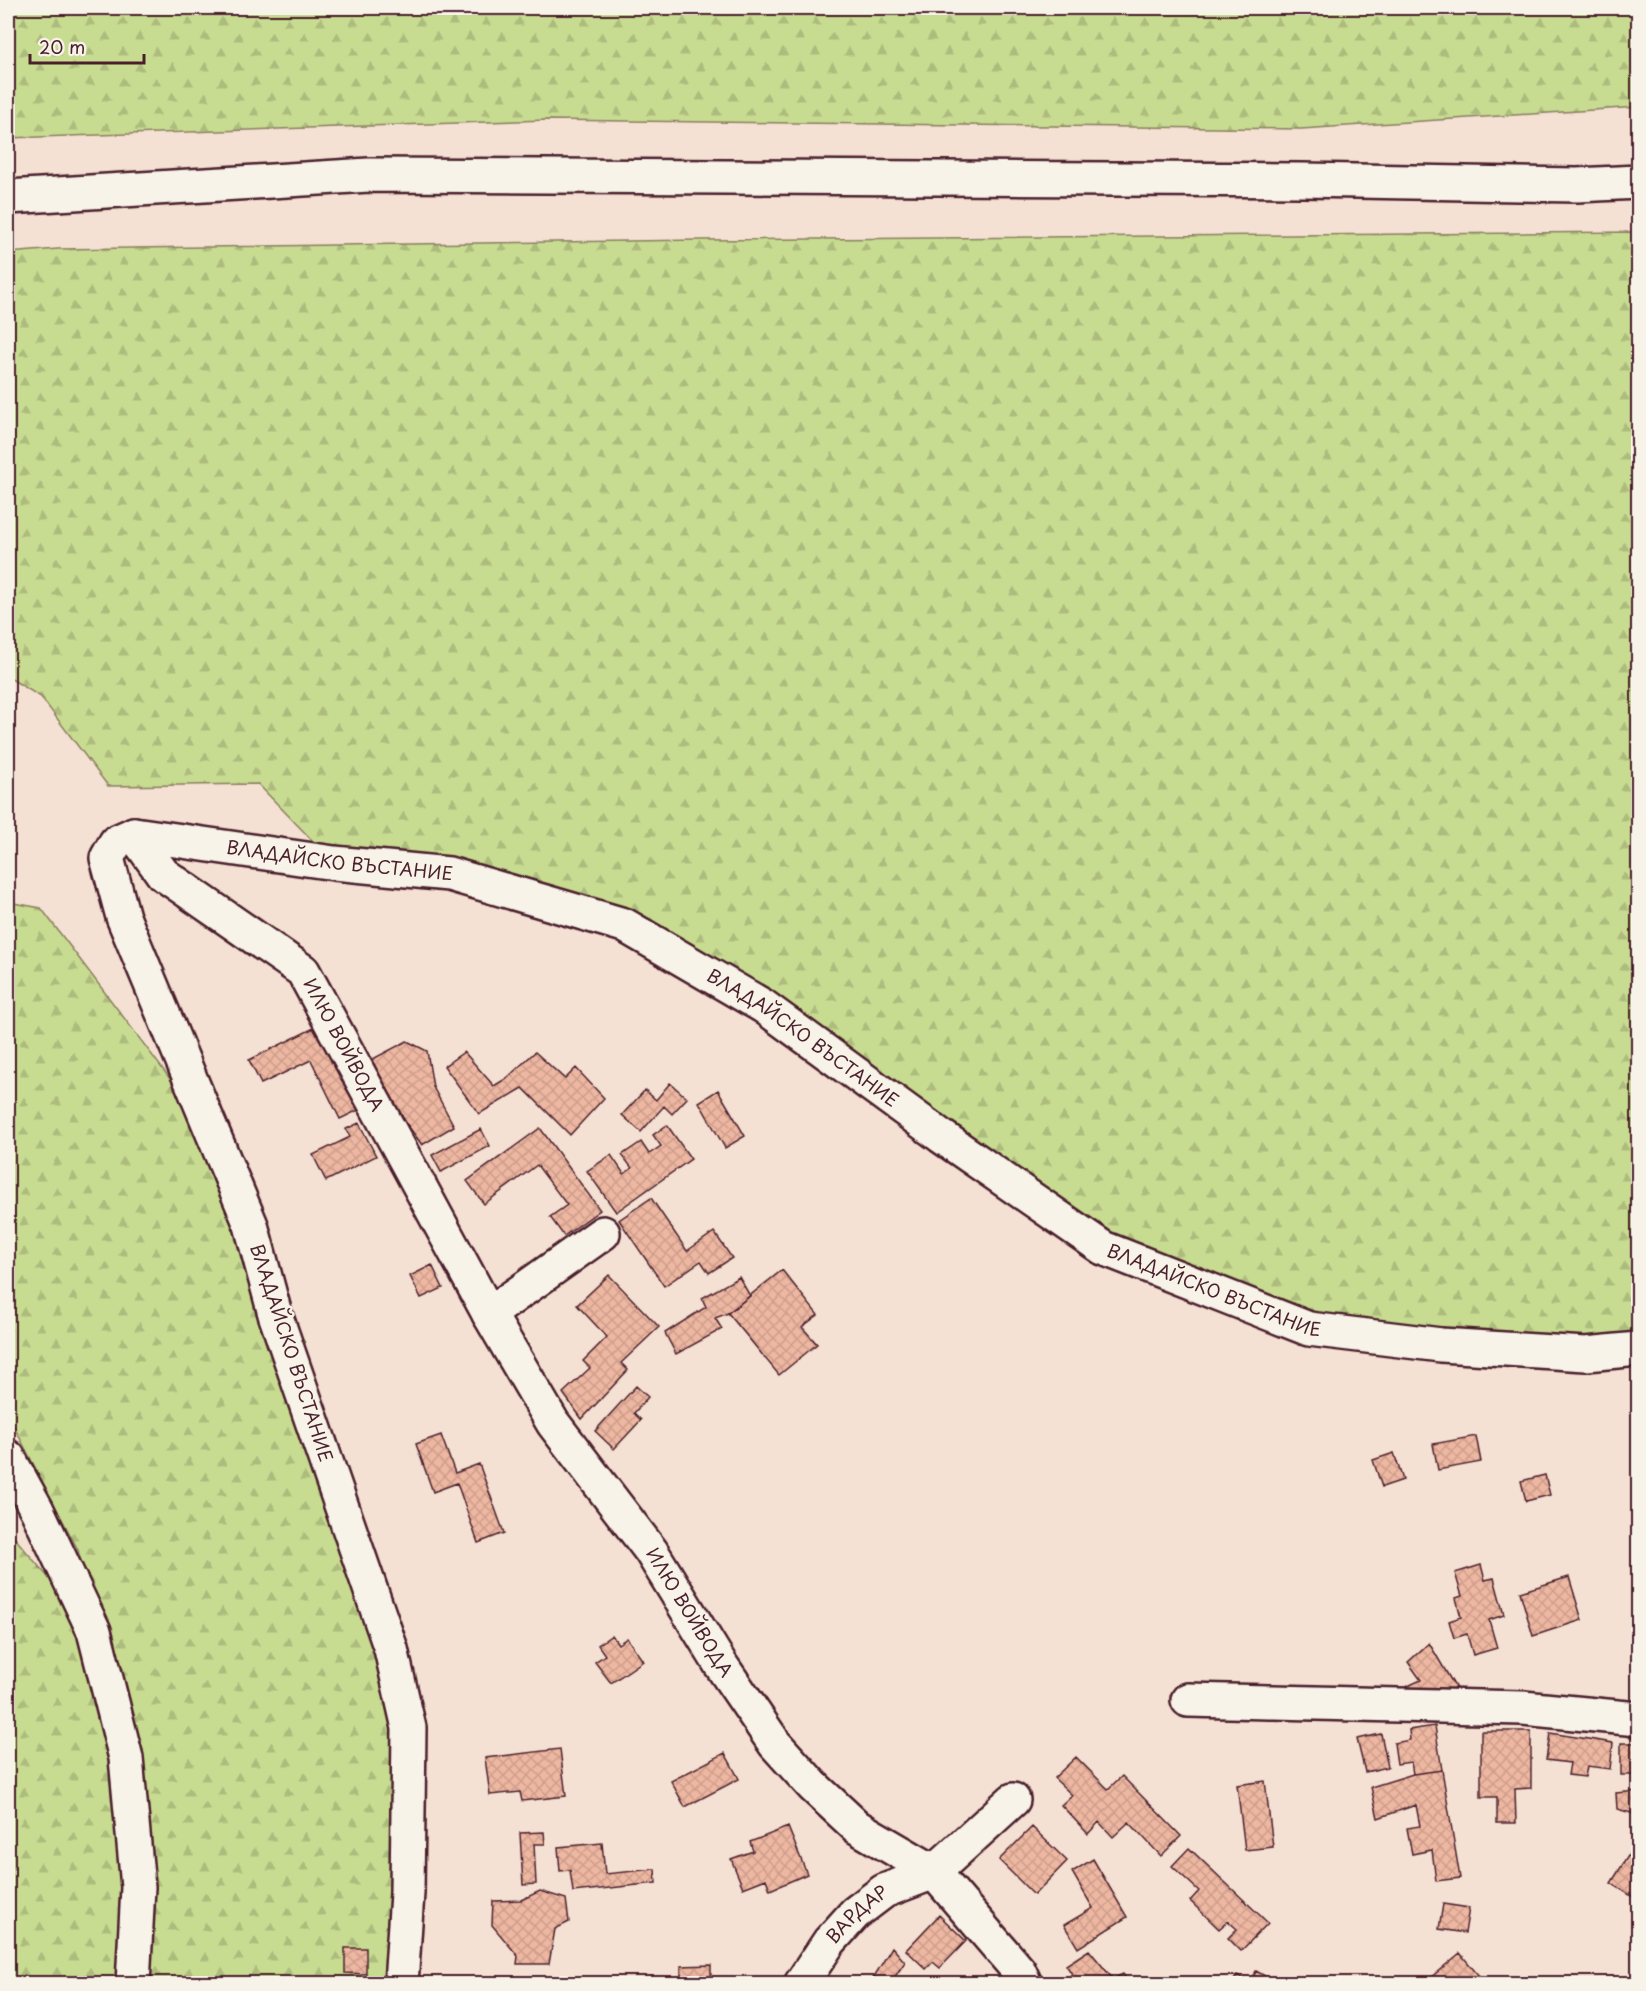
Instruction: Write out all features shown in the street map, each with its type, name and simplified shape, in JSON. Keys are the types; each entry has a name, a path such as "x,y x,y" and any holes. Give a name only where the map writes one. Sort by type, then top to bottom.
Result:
{"street":[{"path":"8,197 369,175 1291,180 1577,185 1638,182"},
{"name":"ИЛЮ ВОЙВОДА","path":"134,834 163,874 303,971 489,1314 553,1423 651,1551 721,1665 775,1744 813,1786 857,1827 934,1872 1019,1971 1024,1983"},
{"name":"ВЛАДАЙСКО ВЪСТАНИЕ","path":"401,1983 407,1893 409,1728 391,1649 274,1314 251,1225 123,917 107,858 116,842 134,834 334,863 449,874 624,926 763,1006 941,1136 1103,1248 1309,1329 1441,1345 1586,1354 1638,1349"},
{"path":"489,1314 603,1233"},
{"path":"8,1457 37,1510 94,1631 126,1758 138,1887 133,1983"},
{"path":"1188,1700 1523,1708 1638,1719"},
{"path":"934,1872 1013,1800"},
{"name":"ВАРДАР","path":"801,1983 829,1942 855,1913 884,1891 934,1872"}],"green space":[{"path":"8,8 1638,8 1638,107 1301,129 547,120 8,138"},
{"path":"1638,232 1638,1349 1309,1329 1103,1248 624,925 334,863 258,784 108,786 41,697 8,677 8,253 58,249 701,240"},
{"path":"8,902 41,908 217,1141 391,1649 401,1983 8,1983 8,1530 94,1631 116,1716 78,1550 8,1415"}],"building":[{"path":"324,1023 365,1107 340,1119 311,1060 261,1084 249,1060"},
{"path":"407,1041 427,1051 433,1087 454,1126 422,1145 396,1109 369,1061"},
{"path":"464,1052 494,1086 507,1078 535,1052 565,1079 576,1068 604,1098 570,1135 523,1088 479,1114 444,1066"},
{"path":"670,1083 687,1098 672,1114 664,1106 641,1132 622,1115 645,1090 656,1100"},
{"path":"718,1090 745,1136 725,1148 699,1102"},
{"path":"359,1123 376,1156 326,1181 313,1155 350,1137 346,1129"},
{"path":"667,1125 691,1159 616,1212 587,1171 611,1155 624,1174 632,1168 622,1155 641,1142 649,1154 661,1146 653,1135"},
{"path":"540,1128 600,1210 564,1236 550,1217 567,1205 537,1165 484,1204 467,1181"},
{"path":"481,1129 490,1146 441,1172 432,1155"},
{"path":"651,1198 687,1251 714,1232 732,1258 709,1273 701,1261 664,1286 619,1220"},
{"path":"432,1265 443,1288 421,1298 410,1276"},
{"path":"782,1270 818,1315 802,1327 817,1344 779,1375 728,1313"},
{"path":"609,1275 659,1327 621,1363 628,1370 582,1419 563,1393 590,1368 583,1361 607,1337 577,1305"},
{"path":"739,1277 750,1296 728,1313 715,1318 722,1329 676,1354 665,1333 706,1307 702,1298"},
{"path":"636,1386 648,1397 634,1413 641,1420 614,1449 595,1431"},
{"path":"441,1435 455,1473 479,1464 504,1533 478,1543 457,1483 433,1492 416,1444"},
{"path":"1476,1436 1481,1462 1438,1470 1433,1444"},
{"path":"1394,1453 1403,1480 1382,1487 1373,1460"},
{"path":"1545,1475 1550,1495 1526,1501 1521,1481"},
{"path":"1481,1565 1485,1580 1494,1578 1504,1615 1489,1620 1497,1648 1473,1655 1467,1634 1454,1638 1449,1621 1461,1617 1456,1598 1462,1596 1455,1573"},
{"path":"1569,1577 1582,1620 1533,1636 1520,1592"},
{"path":"612,1635 618,1644 627,1638 643,1661 611,1683 595,1662 605,1655 598,1645"},
{"path":"1429,1643 1464,1702 1397,1691 1421,1680 1408,1662"},
{"path":"1435,1726 1442,1770 1413,1774 1411,1762 1397,1764 1394,1743 1410,1740 1409,1730"},
{"path":"1481,1731 1531,1731 1531,1788 1515,1789 1516,1823 1497,1823 1497,1797 1481,1797"},
{"path":"1550,1733 1613,1743 1610,1769 1587,1766 1585,1777 1568,1775 1570,1763 1546,1760"},
{"path":"1381,1734 1388,1767 1365,1772 1357,1739"},
{"path":"1621,1743 1638,1743 1638,1775 1621,1775"},
{"path":"560,1749 566,1796 522,1801 520,1792 490,1795 485,1758"},
{"path":"725,1753 739,1779 685,1807 671,1781"},
{"path":"1076,1757 1108,1789 1122,1776 1181,1836 1161,1856 1129,1822 1113,1837 1099,1822 1088,1834 1061,1805 1072,1795 1054,1778"},
{"path":"1442,1770 1460,1878 1436,1881 1432,1850 1412,1854 1407,1828 1420,1826 1416,1805 1378,1818 1371,1787 1413,1774"},
{"path":"1265,1781 1273,1847 1245,1850 1237,1785"},
{"path":"1638,1791 1638,1815 1617,1809 1616,1793"},
{"path":"788,1827 807,1874 770,1890 766,1879 743,1888 731,1859 753,1851 750,1842"},
{"path":"1032,1827 1067,1861 1034,1895 999,1860"},
{"path":"544,1832 545,1844 534,1844 536,1884 523,1885 520,1833"},
{"path":"1638,1840 1638,1895 1636,1899 1611,1883"},
{"path":"602,1843 605,1874 655,1869 656,1883 573,1892 570,1870 560,1871 558,1847"},
{"path":"1189,1848 1268,1923 1241,1951 1228,1938 1237,1929 1228,1921 1219,1929 1190,1901 1199,1891 1172,1866"},
{"path":"1093,1859 1127,1917 1078,1948 1064,1925 1093,1908 1072,1872"},
{"path":"540,1891 566,1899 569,1922 555,1929 549,1964 517,1964 518,1956 492,1925 493,1901 521,1900"},
{"path":"1443,1904 1469,1908 1465,1933 1439,1929"},
{"path":"939,1915 966,1941 940,1968 933,1962 926,1969 906,1950"},
{"path":"892,1947 905,1962 890,1984 878,1984 872,1980"},
{"path":"345,1948 366,1948 366,1974 345,1973"},
{"path":"1089,1950 1113,1979 1123,1974 1130,1984 1066,1984 1064,1981 1072,1974 1066,1965"},
{"path":"1460,1953 1484,1982 1483,1984 1423,1984"},
{"path":"711,1965 711,1980 739,1980 739,1984 681,1984 681,1966"},
{"path":"1256,1971 1279,1984 1232,1984 1237,1975 1251,1982"}]}
